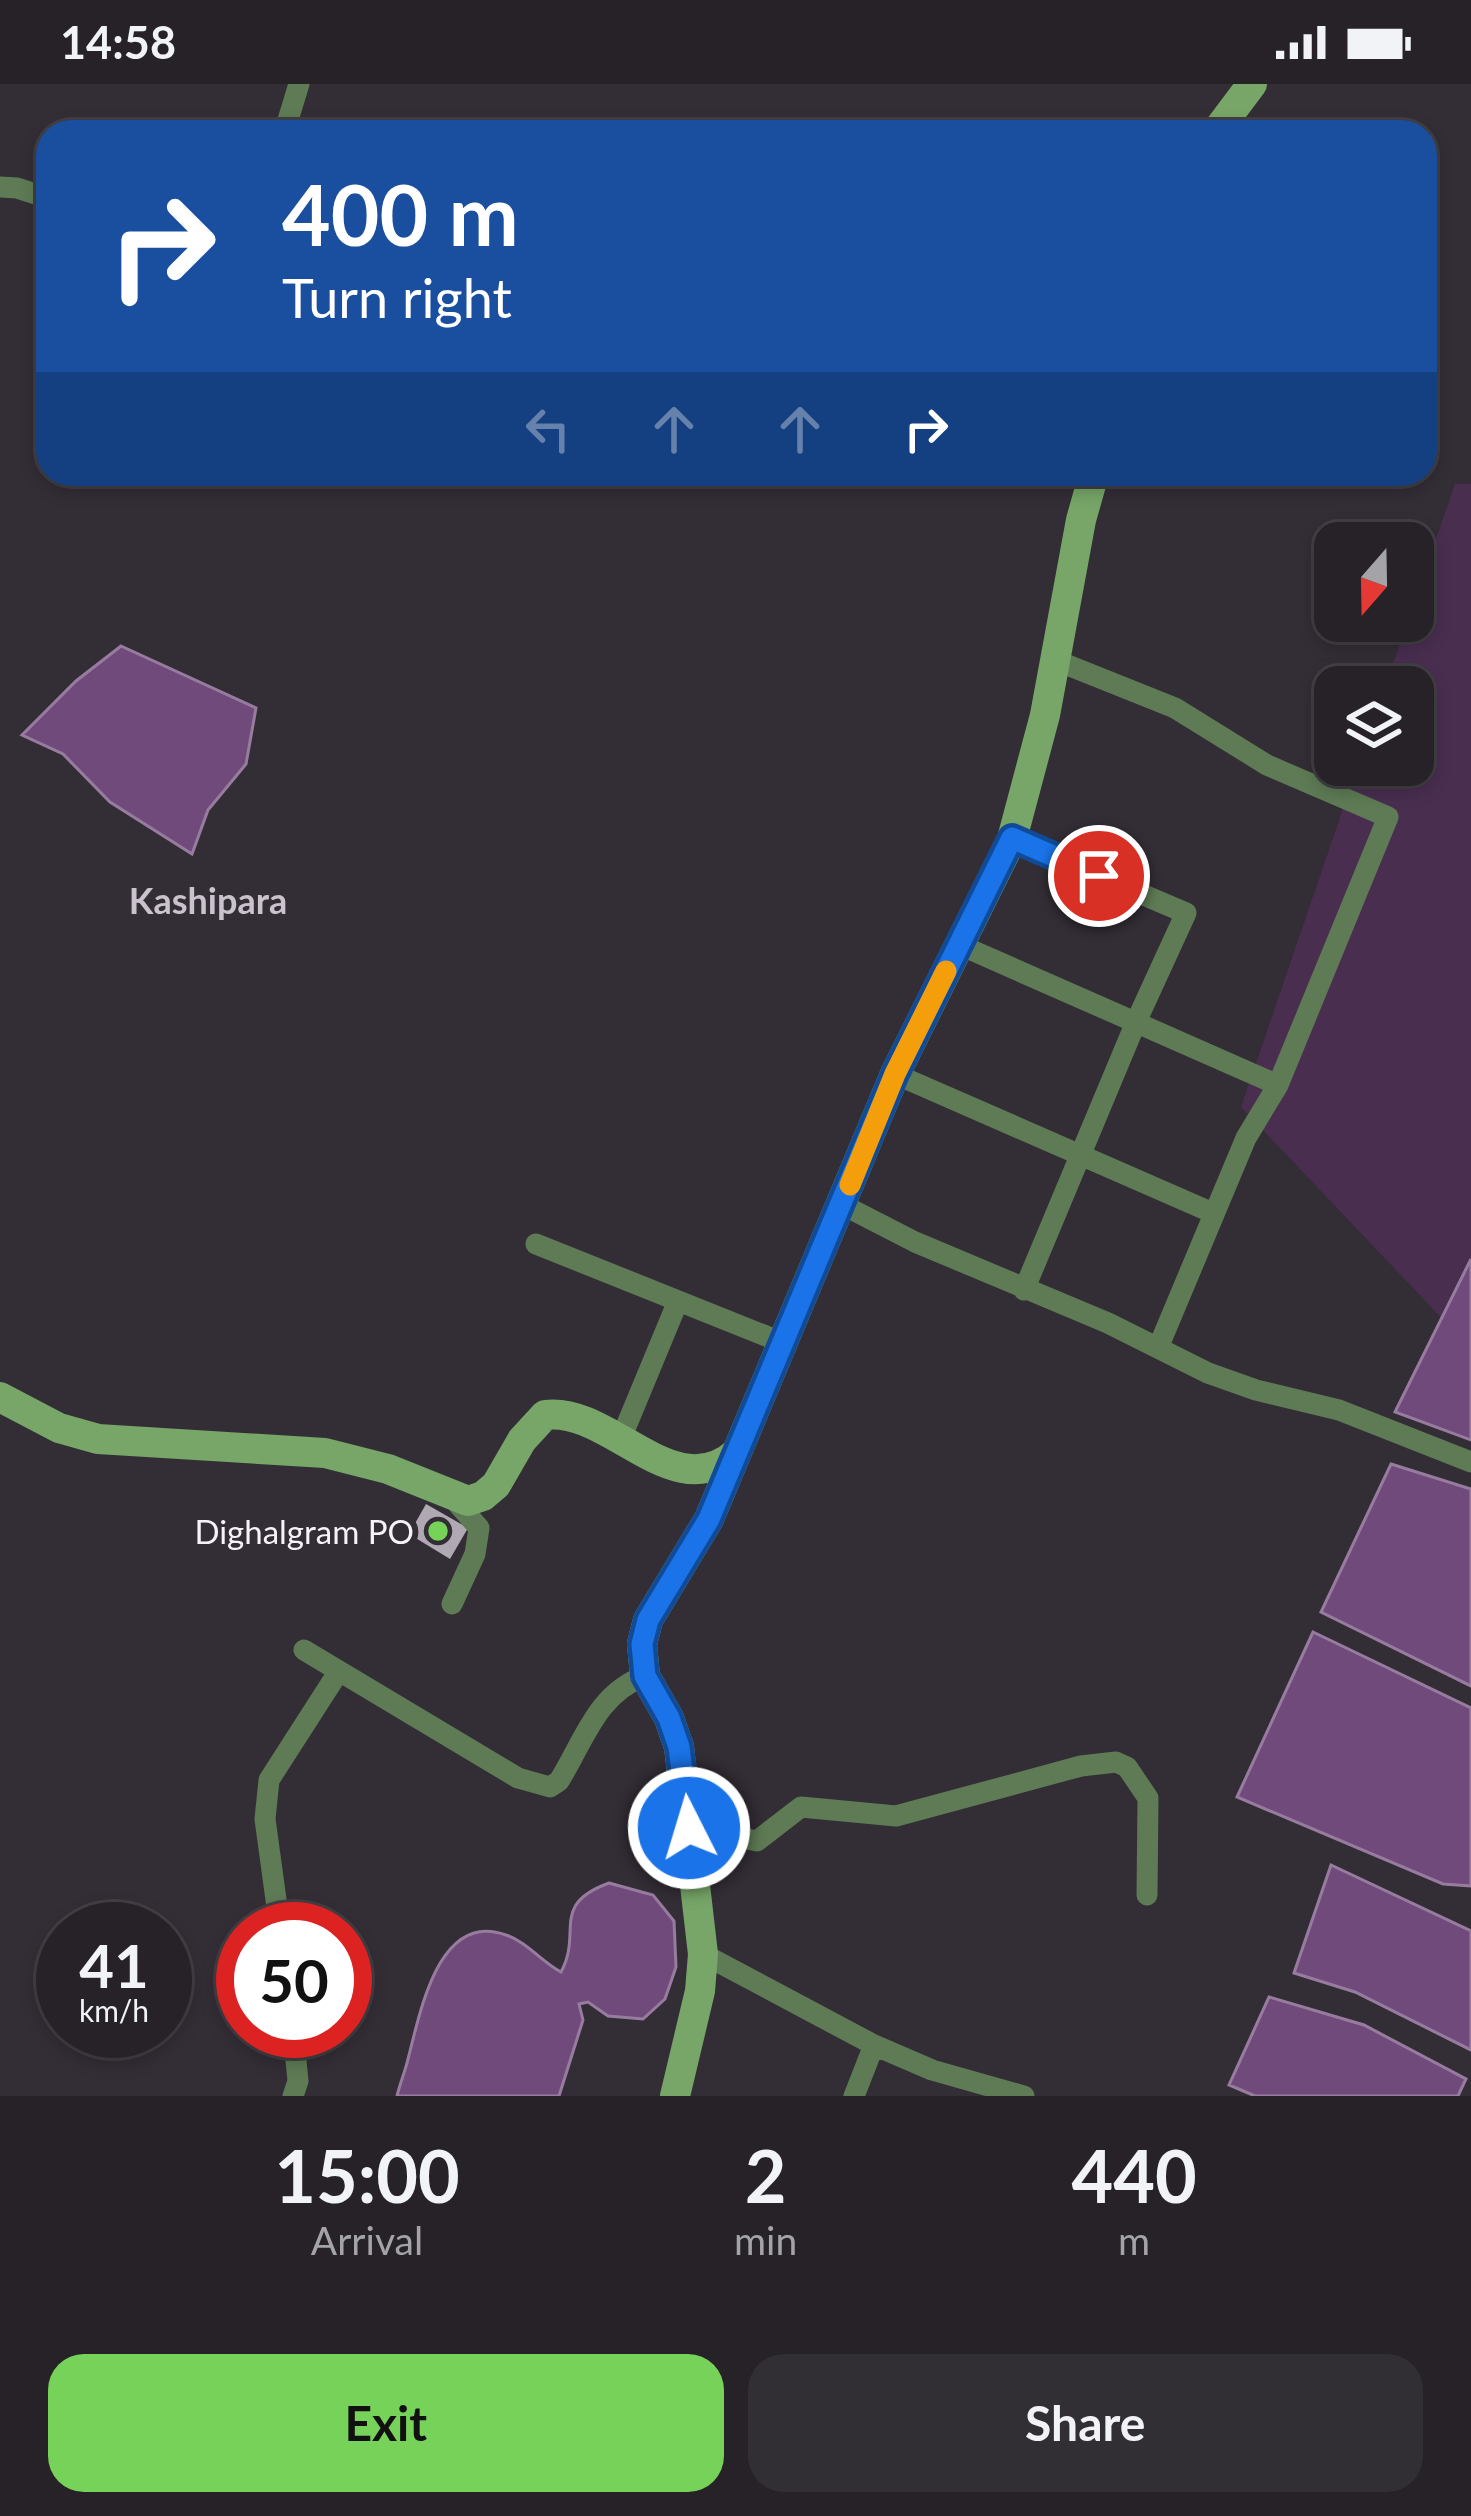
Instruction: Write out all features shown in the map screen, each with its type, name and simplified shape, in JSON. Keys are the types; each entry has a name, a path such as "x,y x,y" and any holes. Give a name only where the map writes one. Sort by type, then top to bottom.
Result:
{"main road":[{"path":"1225,120 1252,84"},
{"path":"675,2096 704,1954 679,1747 645,1676 642,1644 648,1620 709,1519 895,1074 1012,838 1091,486"},
{"path":"0,1397 59,1428 98,1439 326,1453 388,1469 469,1501 496,1485 545,1415 575,1419 682,1470 708,1470 736,1453"},
{"path":"682,1470 704,1497 709,1519"}],"street":[{"path":"288,120 299,84"},
{"path":"0,187 36,194"},
{"path":"1055,660 1175,708 1267,765 1388,817 1278,1085 1246,1138 1158,1348"},
{"path":"1012,838 1186,914 1024,1290"},
{"path":"960,945 1278,1085"},
{"path":"895,1074 1213,1213"},
{"path":"843,1205 1256,1390 1339,1410 1471,1462"},
{"path":"536,1244 781,1342"},
{"path":"620,1441 678,1301"},
{"path":"452,1497 479,1528 475,1554 452,1604"},
{"path":"304,1650 518,1778 550,1787 559,1781 615,1691 645,1676"},
{"path":"276,1902 265,1819 269,1780 338,1671"},
{"path":"689,1828 757,1841 801,1808 896,1816 1081,1766 1116,1762 1127,1768 1148,1798 1147,1895"},
{"path":"704,1954 874,2045 932,2070 1024,2096"},
{"path":"854,2096 874,2045"},
{"path":"293,2096 298,2081 296,2058"}],"shaded area":[{"path":"1455,484 1471,484 1471,1349 1241,1107 1351,786 1434,786 1434,666 1392,666 1401,642 1434,642 1434,544"},
{"path":"121,646 256,708 246,764 208,810 192,854 110,802 63,754 22,735 76,681"},
{"path":"1471,1259 1471,1440 1395,1412"},
{"path":"1391,1464 1471,1489 1471,1686 1321,1612"},
{"path":"1313,1632 1471,1708 1471,1886 1443,1884 1237,1797"},
{"path":"1331,1865 1471,1931 1471,2050 1355,1992 1294,1973"},
{"path":"609,1883 653,1895 674,1921 676,1967 665,1999 643,2019 608,2016 588,2002 579,2004 583,2020 559,2096 397,2096 426,1993 448,1951 464,1937 483,1931 506,1935 561,1972 573,1910 591,1892"},
{"path":"1269,1997 1364,2025 1466,2079 1458,2096 1255,2096 1229,2085"}],"building":[{"name":"Dighalgram PO","path":"426,1504 468,1528 450,1559 409,1534"}],"slow traffic":[{"path":"850,1185 895,1074 946,971"}],"place":[{"name":"Dighalgram PO","path":"438,1531"}],"district":[{"name":"Kashipara","path":"208,900"}],"route":[{"path":"689,1828 679,1747 645,1676 642,1644 657,1599 709,1519 895,1074 1012,838 1099,876"}]}
